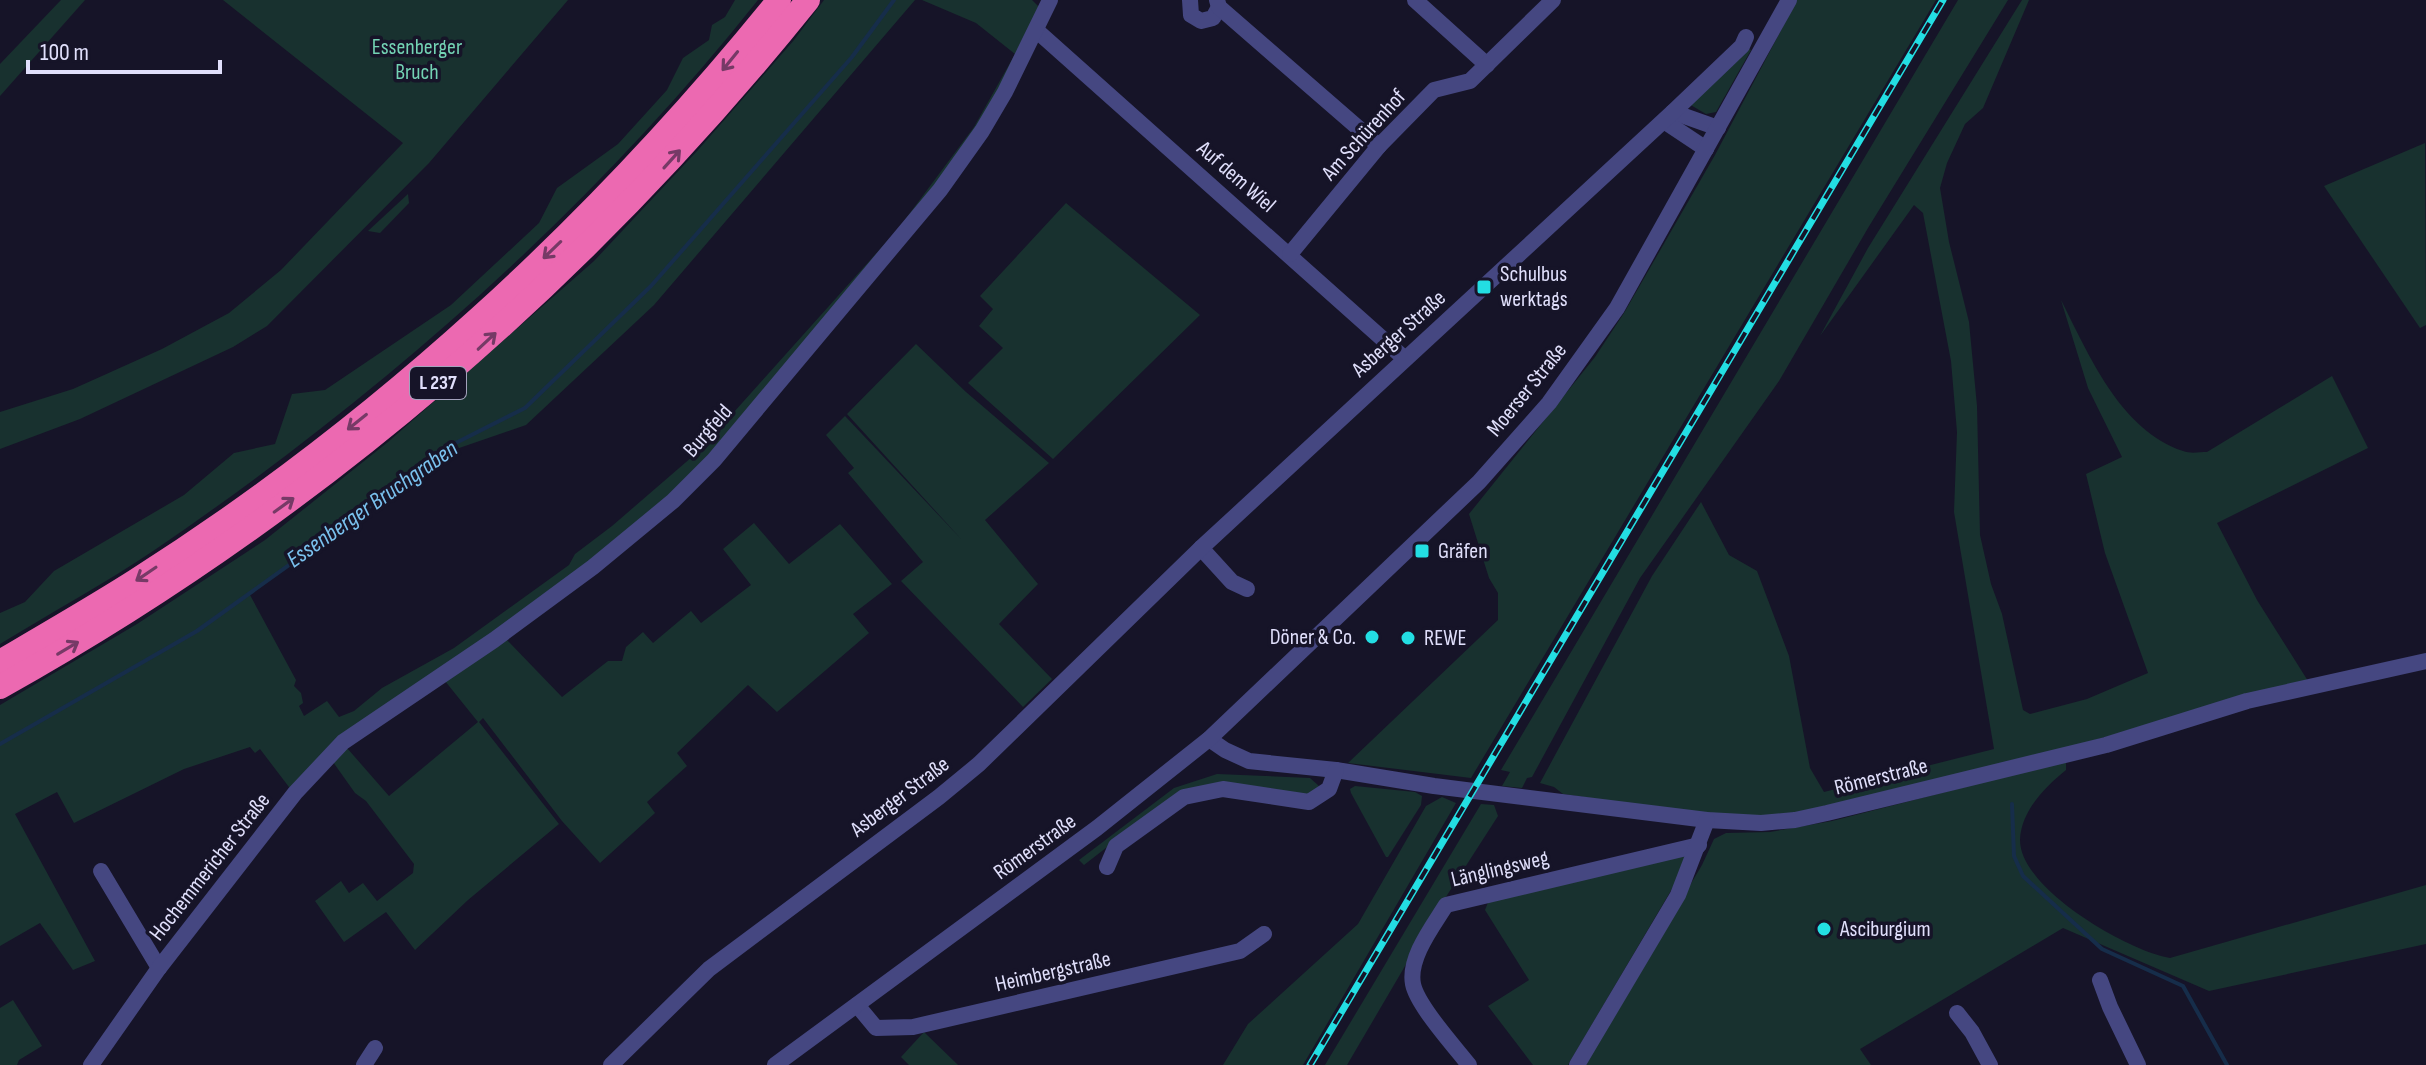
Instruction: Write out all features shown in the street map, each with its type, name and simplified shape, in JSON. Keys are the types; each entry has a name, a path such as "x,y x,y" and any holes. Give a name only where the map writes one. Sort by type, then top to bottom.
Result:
{"highway":[{"name":"L 237","path":"0,662 136,581 258,497 359,420 456,339 617,185 721,71 779,0"},
{"name":"L 237","path":"0,687 148,598 270,515 378,433 482,346 650,183 718,109 808,0"}],"street":[{"name":"Burgfeld","path":"295,793 343,742 445,674 593,567 673,501 714,460 940,190 982,131 1050,0"},
{"path":"1190,0 1191,15 1201,21 1213,18 1218,3 1379,146"},
{"path":"1415,0 1487,65"},
{"name":"Am Schürenhof","path":"1290,254 1379,146 1434,90 1470,81 1553,0"},
{"name":"Moerser Straße","path":"1209,739 1454,507 1549,403 1617,308 1789,0"},
{"name":"Auf dem Wiel","path":"1036,30 1404,358"},
{"name":"Asberger Straße","path":"611,1065 709,969 979,764 1201,548 1668,117 1742,46 1746,37"},
{"path":"1668,117 1718,128"},
{"path":"1668,117 1706,149"},
{"path":"1201,548 1232,582 1247,589"},
{"name":"Römerstraße","path":"775,1065 1097,828 1209,739 1249,761 1707,820 1761,823 1827,813 2106,745 2247,701 2426,661"},
{"path":"1107,867 1116,846 1184,797 1223,789 1309,802 1329,789 1336,770"},
{"name":"Hochemmericher Straße","path":"91,1065 159,968 295,793"},
{"path":"1577,1065 1678,895 1707,820"},
{"name":"Länglingsweg","path":"1469,1065 1419,999 1412,982 1415,961 1446,905 1699,845"},
{"name":"Hochemmericher Straße","path":"101,871 159,968"},
{"name":"Heimbergstraße","path":"857,1005 876,1028 913,1027 1240,951 1264,934"},
{"path":"2100,980 2138,1065"},
{"path":"1957,1013 1972,1032 1990,1065"},
{"path":"364,1065 375,1048"}],"green space":[{"path":"61,0 85,0 0,96 0,64"},
{"name":"Essenberger Bruch","path":"223,0 568,0 429,163 267,326 233,347 80,419 0,449 0,412 73,389 162,349 229,313 281,270 403,143"},
{"path":"735,0 758,0 624,154 478,297 321,429 239,490 137,562 0,644 0,613 25,602 54,571 184,495 234,453 275,444 292,394 325,390 451,305 539,223 557,188 618,144 667,90 683,58 709,40 712,25 725,17"},
{"path":"824,0 915,0 654,305 526,425 436,456 250,595 296,680 294,686 301,693 303,703 299,706 304,716 327,701 339,717 354,711 382,688 454,648 569,565 575,554 700,450 898,229 974,127 1015,54 976,23 922,0 1032,0 1040,8 1001,91 952,168 707,460 654,511 292,791 260,749 255,753 250,747 184,769 74,823 57,792 15,814 95,961 73,970 40,923 0,946 0,705 137,624 265,540 388,442 594,261 698,150 794,40"},
{"path":"1797,0 1936,0 1471,778 1348,763 1498,620 1498,593 1489,578 1469,514 1595,357 1624,313 1715,155"},
{"path":"1958,0 2008,0 1868,228 1779,381 1640,578 1532,777 1527,778 1522,788 1502,786 1510,772 1501,770"},
{"path":"2022,0 2029,0 1983,108 1965,124 1947,163 1940,188 1949,242 1969,322 1977,406 1980,535 1991,584 2002,614 2023,710 2030,714 2087,699 2148,673 2105,553 2086,474 2122,457 2088,388 2061,300 2095,366 2124,408 2161,441 2186,452 2207,452 2332,376 2368,448 2217,523 2257,600 2308,681 2066,748 1802,814 1742,816 1682,811 1563,794 1554,787 1540,783 1652,576 1701,502 1729,555 1757,571 1789,656 1810,768 1824,792 1994,749 1954,512 1957,432 1951,361 1923,213 1914,205 1820,336 1868,248"},
{"path":"1747,48 1751,50 1716,112 1706,114 1689,104"},
{"path":"2425,143 2426,325 2420,328 2324,186"},
{"path":"408,194 409,203 380,233 368,231"},
{"path":"1066,203 1200,315 1053,459 968,383 1003,348 979,326 993,309 980,296"},
{"path":"916,344 966,392 1049,463 985,520 1038,584 999,624 1052,679 1023,707 901,581 923,562 848,473 854,468 826,435 845,416 962,540 847,414"},
{"path":"754,523 789,564 840,524 892,584 853,614 869,633 777,712 748,685 677,753 687,766 647,802 655,813 600,863 562,821 483,718 479,722 559,824 468,900 415,950 386,912 344,942 315,901 341,881 349,893 363,883 377,901 413,873 414,864 333,762 347,748 389,796 478,722 445,681 506,639 562,697 608,661 622,661 626,647 643,632 653,643 691,611 701,623 751,585 723,549"},
{"path":"2066,761 2066,770 2042,792 2025,819 2020,840 2025,859 2056,897 2079,915 2129,944 2170,958 2426,885 2426,944 2209,991 2063,928 1860,1049 1871,1065 1583,1065 1702,865 1714,839 1726,833 1770,832 1832,821"},
{"path":"1217,774 1310,778 1319,786 1311,796 1224,785 1111,844 1084,865 1079,860 1174,788"},
{"path":"1355,786 1415,792 1422,796 1421,805 1388,857 1351,793 1350,789"},
{"path":"1442,797 1456,803 1303,1065 1223,1065 1248,1024 1358,924 1426,806"},
{"path":"1481,804 1494,805 1498,816 1442,903 1347,1065 1325,1065"},
{"path":"1678,854 1687,857 1676,882 1568,1065 1533,1065 1488,1006 1529,980 1485,910 1489,900"},
{"path":"13,1000 42,1046 19,1060 17,1065 0,1065 0,1008"},
{"path":"924,1032 958,1065 909,1065 901,1057"}],"waterway":[{"name":"Essenberger Bruchgraben","path":"0,744 197,631 363,512 434,454 525,408 651,286 852,57 894,0"},
{"path":"2012,804 2014,856 2023,876 2102,949 2183,986 2227,1065"}],"railway":[{"path":"1310,1065 1943,0"}],"place":[{"name":"Schulbus werktags","path":"1484,287"},
{"name":"Gräfen","path":"1422,551"},
{"name":"Döner & Co.","path":"1372,637"},
{"name":"REWE","path":"1408,638"},
{"name":"Asciburgium","path":"1824,929"}]}
